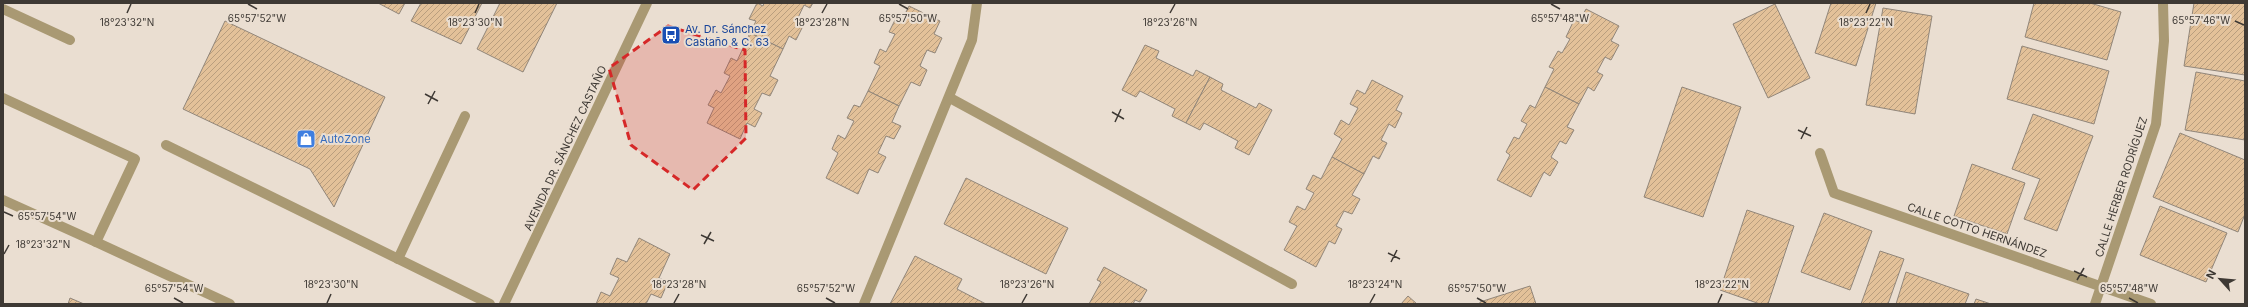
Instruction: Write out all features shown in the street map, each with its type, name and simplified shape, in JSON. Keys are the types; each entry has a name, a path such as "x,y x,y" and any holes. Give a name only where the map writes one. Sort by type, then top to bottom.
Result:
{"street":[{"name":"AVENIDA DR. SÁNCHEZ CASTAÑO","path":"504,304 647,3"},
{"path":"864,304 950,98 972,40 977,3"},
{"name":"CALLE HERBER RODRÍGUEZ","path":"2095,304 2156,124 2164,42 2163,3"},
{"path":"3,9 70,40"},
{"path":"3,98 135,159 96,242"},
{"path":"950,98 1292,284"},
{"path":"398,259 465,116"},
{"path":"166,146 490,304"},
{"name":"CALLE COTTO HERNÁNDEZ","path":"1820,153 1834,193 2151,304"},
{"path":"3,200 230,304"}],"highlighted area":[{"path":"668,26 745,50 746,138 693,190 631,145 609,68"}],"building":[{"path":"378,3 405,3 399,14"},
{"path":"421,3 482,3 461,44 411,21"},
{"path":"500,3 557,3 523,72 477,49"},
{"path":"757,3 763,6 764,3 813,3 810,8 804,5 796,22 803,26 796,40 789,36 783,49 750,33 756,21 749,19"},
{"path":"1831,3 1876,3 1856,66 1815,53"},
{"path":"2034,3 2090,3 2121,12 2107,60 2025,37"},
{"path":"2194,3 2245,3 2245,75 2184,66"},
{"path":"1775,4 1810,78 1768,98 1733,24"},
{"path":"909,6 940,21 934,34 942,38 935,53 927,50 920,66 927,70 920,86 911,82 899,106 868,91 880,66 874,63 880,49 886,52 895,34 889,32 896,18 902,20"},
{"path":"1883,8 1932,16 1915,114 1866,105"},
{"path":"1586,9 1619,26 1611,41 1619,45 1611,60 1605,57 1597,72 1603,75 1594,91 1588,87 1579,104 1545,87 1554,69 1549,67 1558,51 1562,53 1570,39 1566,37 1574,20 1579,22"},
{"name":"AutoZone","path":"225,21 385,97 334,207 310,169 183,109"},
{"path":"750,33 783,49 770,76 778,80 770,96 762,93 754,109 762,113 755,127 747,123 740,139 707,123 714,108 708,105 716,90 721,93 730,76 724,73 731,58 737,61"},
{"path":"1145,45 1159,51 1156,58 1193,76 1196,70 1210,77 1186,123 1172,116 1175,109 1140,91 1136,97 1122,90"},
{"path":"2022,46 2109,71 2094,124 2007,99"},
{"path":"2196,72 2245,81 2245,140 2185,130"},
{"path":"1210,77 1223,84 1221,90 1256,108 1259,103 1272,110 1249,155 1235,148 1238,141 1204,123 1200,130 1186,123"},
{"path":"1372,80 1403,96 1396,110 1402,113 1395,128 1389,124 1381,140 1387,143 1379,159 1373,156 1364,174 1332,157 1342,139 1334,134 1341,120 1349,125 1358,108 1350,104 1357,90 1365,94"},
{"path":"1545,87 1579,104 1567,127 1574,130 1566,144 1560,141 1551,157 1558,162 1550,176 1544,172 1531,197 1497,180 1510,155 1506,152 1514,137 1519,139 1527,124 1521,121 1530,105 1535,108"},
{"path":"1682,87 1741,107 1703,217 1644,197"},
{"path":"868,91 899,106 892,122 901,126 894,139 886,136 878,153 886,157 878,173 869,169 858,194 826,178 838,153 832,149 838,135 845,139 854,121 847,118 854,105 860,107"},
{"path":"2033,114 2093,136 2057,231 2024,219 2040,179 2012,169"},
{"path":"2180,133 2245,160 2245,214 2238,232 2153,197"},
{"path":"1332,157 1364,174 1352,195 1360,199 1352,214 1344,211 1336,226 1342,229 1335,244 1329,241 1316,267 1284,250 1297,226 1289,222 1297,206 1305,210 1314,193 1306,189 1313,175 1321,179"},
{"path":"1972,164 2025,183 2007,234 1954,216"},
{"path":"966,178 1068,228 1046,274 944,224"},
{"path":"2160,206 2227,233 2206,282 2140,255"},
{"path":"1747,210 1794,226 1768,304 1760,304 1720,290"},
{"path":"1824,213 1872,231 1850,290 1801,272"},
{"path":"639,238 670,254 659,278 668,282 661,298 651,294 646,304 596,304 601,292 610,296 619,278 610,274 617,258 627,262"},
{"path":"1880,251 1904,259 1888,304 1861,304"},
{"path":"915,256 962,279 957,289 986,304 890,304"},
{"path":"1104,267 1147,290 1140,302 1135,300 1133,304 1089,304 1101,282 1097,280"},
{"path":"1906,272 1969,294 1965,304 1896,304"},
{"path":"1530,286 1536,304 1480,304 1480,302"},
{"path":"1408,296 1417,304 1401,304"},
{"path":"70,298 84,304 68,304"},
{"path":"1976,299 1991,304 1974,304"}],"place":[{"name":"Av. Dr. Sánchez Castaño & C. 63","path":"671,35"},
{"name":"AutoZone","path":"306,139"}]}
